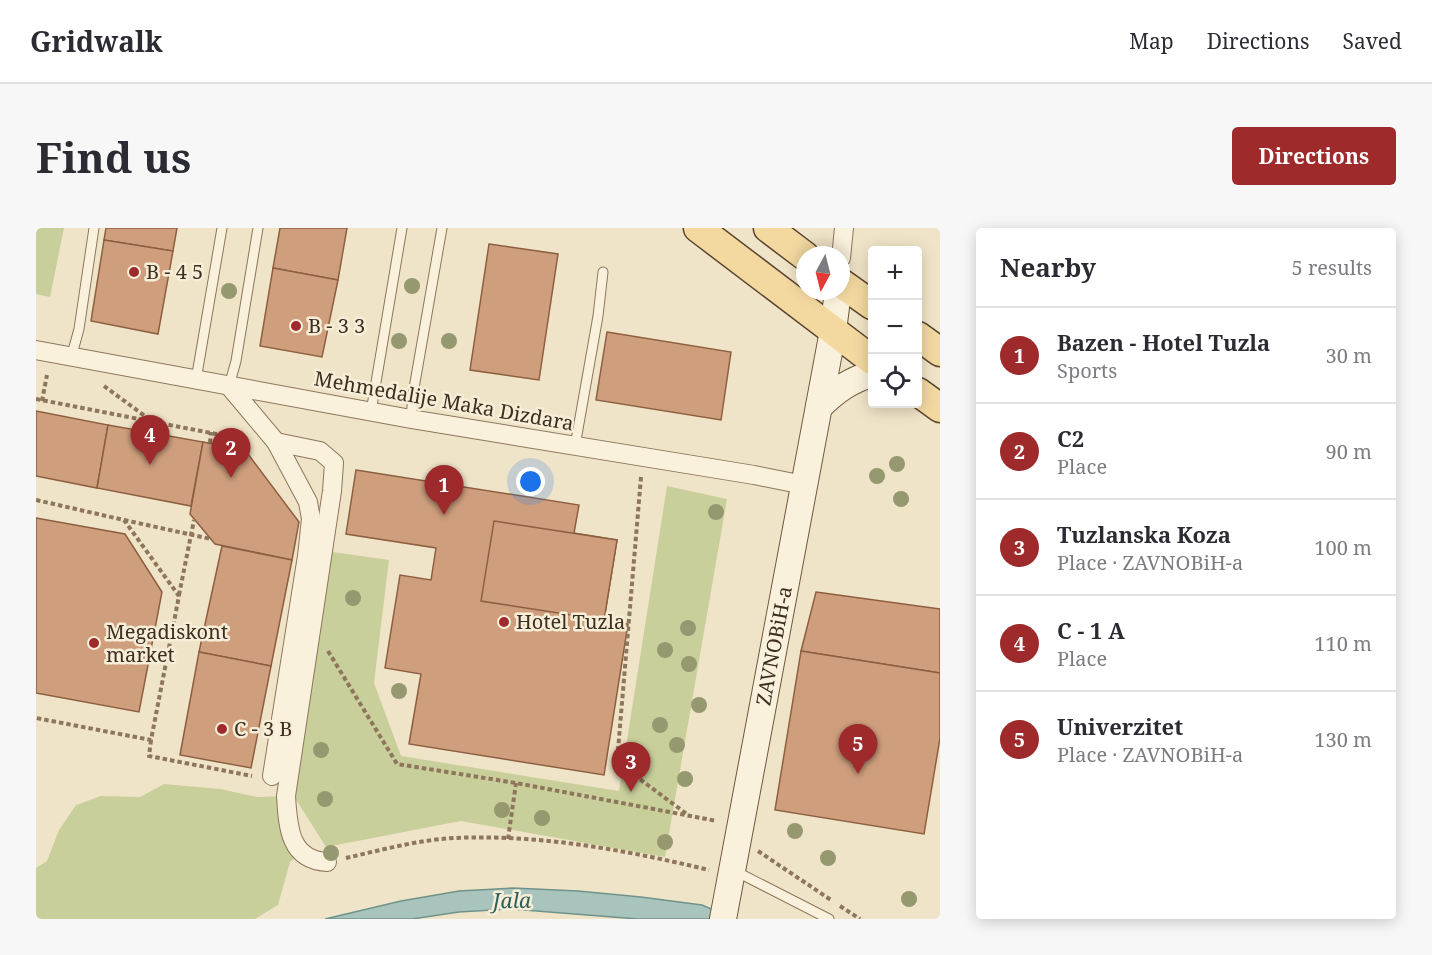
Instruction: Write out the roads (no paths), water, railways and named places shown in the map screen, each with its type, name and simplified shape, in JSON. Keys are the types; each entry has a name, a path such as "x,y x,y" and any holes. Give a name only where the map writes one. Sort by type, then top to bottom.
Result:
{"main road":[{"path":"698,228 868,356"},
{"path":"768,228 796,249"},
{"path":"850,289 868,302"},
{"path":"922,339 940,352"},
{"path":"922,395 940,408"}],"street":[{"path":"842,246 844,228"},
{"path":"819,407 837,300"},
{"name":"Mehmedalije Maka Dizdara","path":"36,350 371,412 804,485"},
{"path":"819,407 837,390 855,379 868,375"},
{"path":"230,386 276,442 309,502 311,519 307,556 264,776"},
{"name":"ZAVNOBiH-a","path":"723,919 725,875 819,407"},
{"path":"276,442 320,451 334,463 313,623 286,796 289,826 296,847 306,857 327,862"}],"lane":[{"path":"71,358 79,329 94,228"},
{"path":"196,380 222,228"},
{"path":"230,386 258,228"},
{"path":"371,412 402,228"},
{"path":"411,419 412,394 442,228"},
{"path":"575,446 598,316 603,272"},
{"path":"725,875 829,919"}],"water":[{"name":"Jala","path":"513,888 578,891 702,905 735,919 638,919 511,909 459,912 412,919 325,919 401,901 459,891"}],"place":[{"name":"B - 4 5","path":"134,272"},
{"name":"B - 3 3","path":"296,326"},
{"name":"C - 1 A","path":"150,465"},
{"name":"C2","path":"231,478"},
{"name":"Bazen - Hotel Tuzla","path":"444,515"},
{"name":"Hotel Tuzla","path":"504,622"},
{"name":"Megadiskont market","path":"94,643"},
{"name":"C - 3 B","path":"222,729"},
{"name":"Univerzitet","path":"858,774"},
{"name":"Tuzlanska Koza","path":"631,792"}]}
